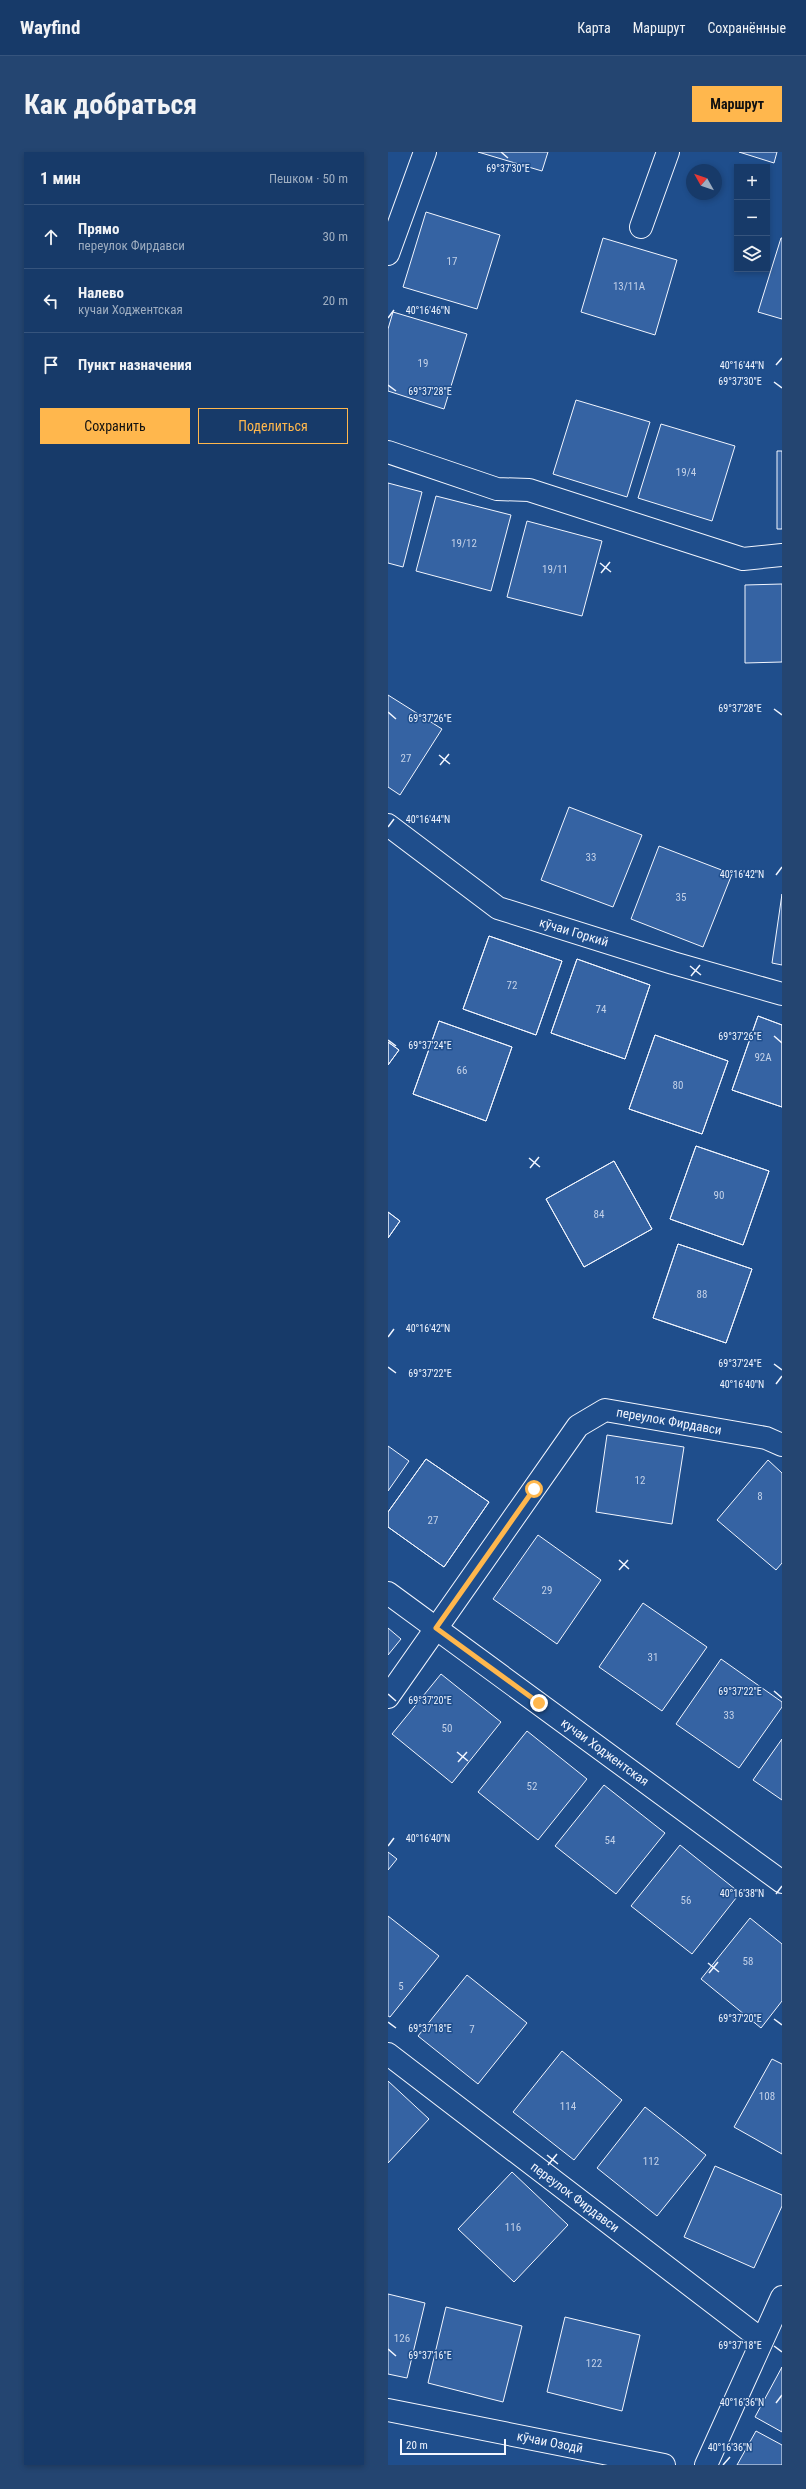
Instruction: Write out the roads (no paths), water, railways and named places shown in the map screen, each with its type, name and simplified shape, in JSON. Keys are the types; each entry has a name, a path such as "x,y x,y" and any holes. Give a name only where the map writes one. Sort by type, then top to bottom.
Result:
{"street":[{"path":"388,254 425,152"},
{"path":"641,227 668,152"},
{"path":"388,452 497,489 529,490 743,560 782,555"},
{"name":"кӯчаи Горкий","path":"388,825 498,908 673,964 782,994"},
{"name":"переулок Фирдавси","path":"388,1697 578,1426 605,1410 766,1438 782,1445"},
{"name":"кучаи Ходжентская","path":"388,1593 782,1882"},
{"name":"переулок Фирдавси","path":"388,2054 762,2340"},
{"path":"706,2465 782,2297"},
{"name":"кӯчаи Озодӣ","path":"388,2410 664,2465"}]}
